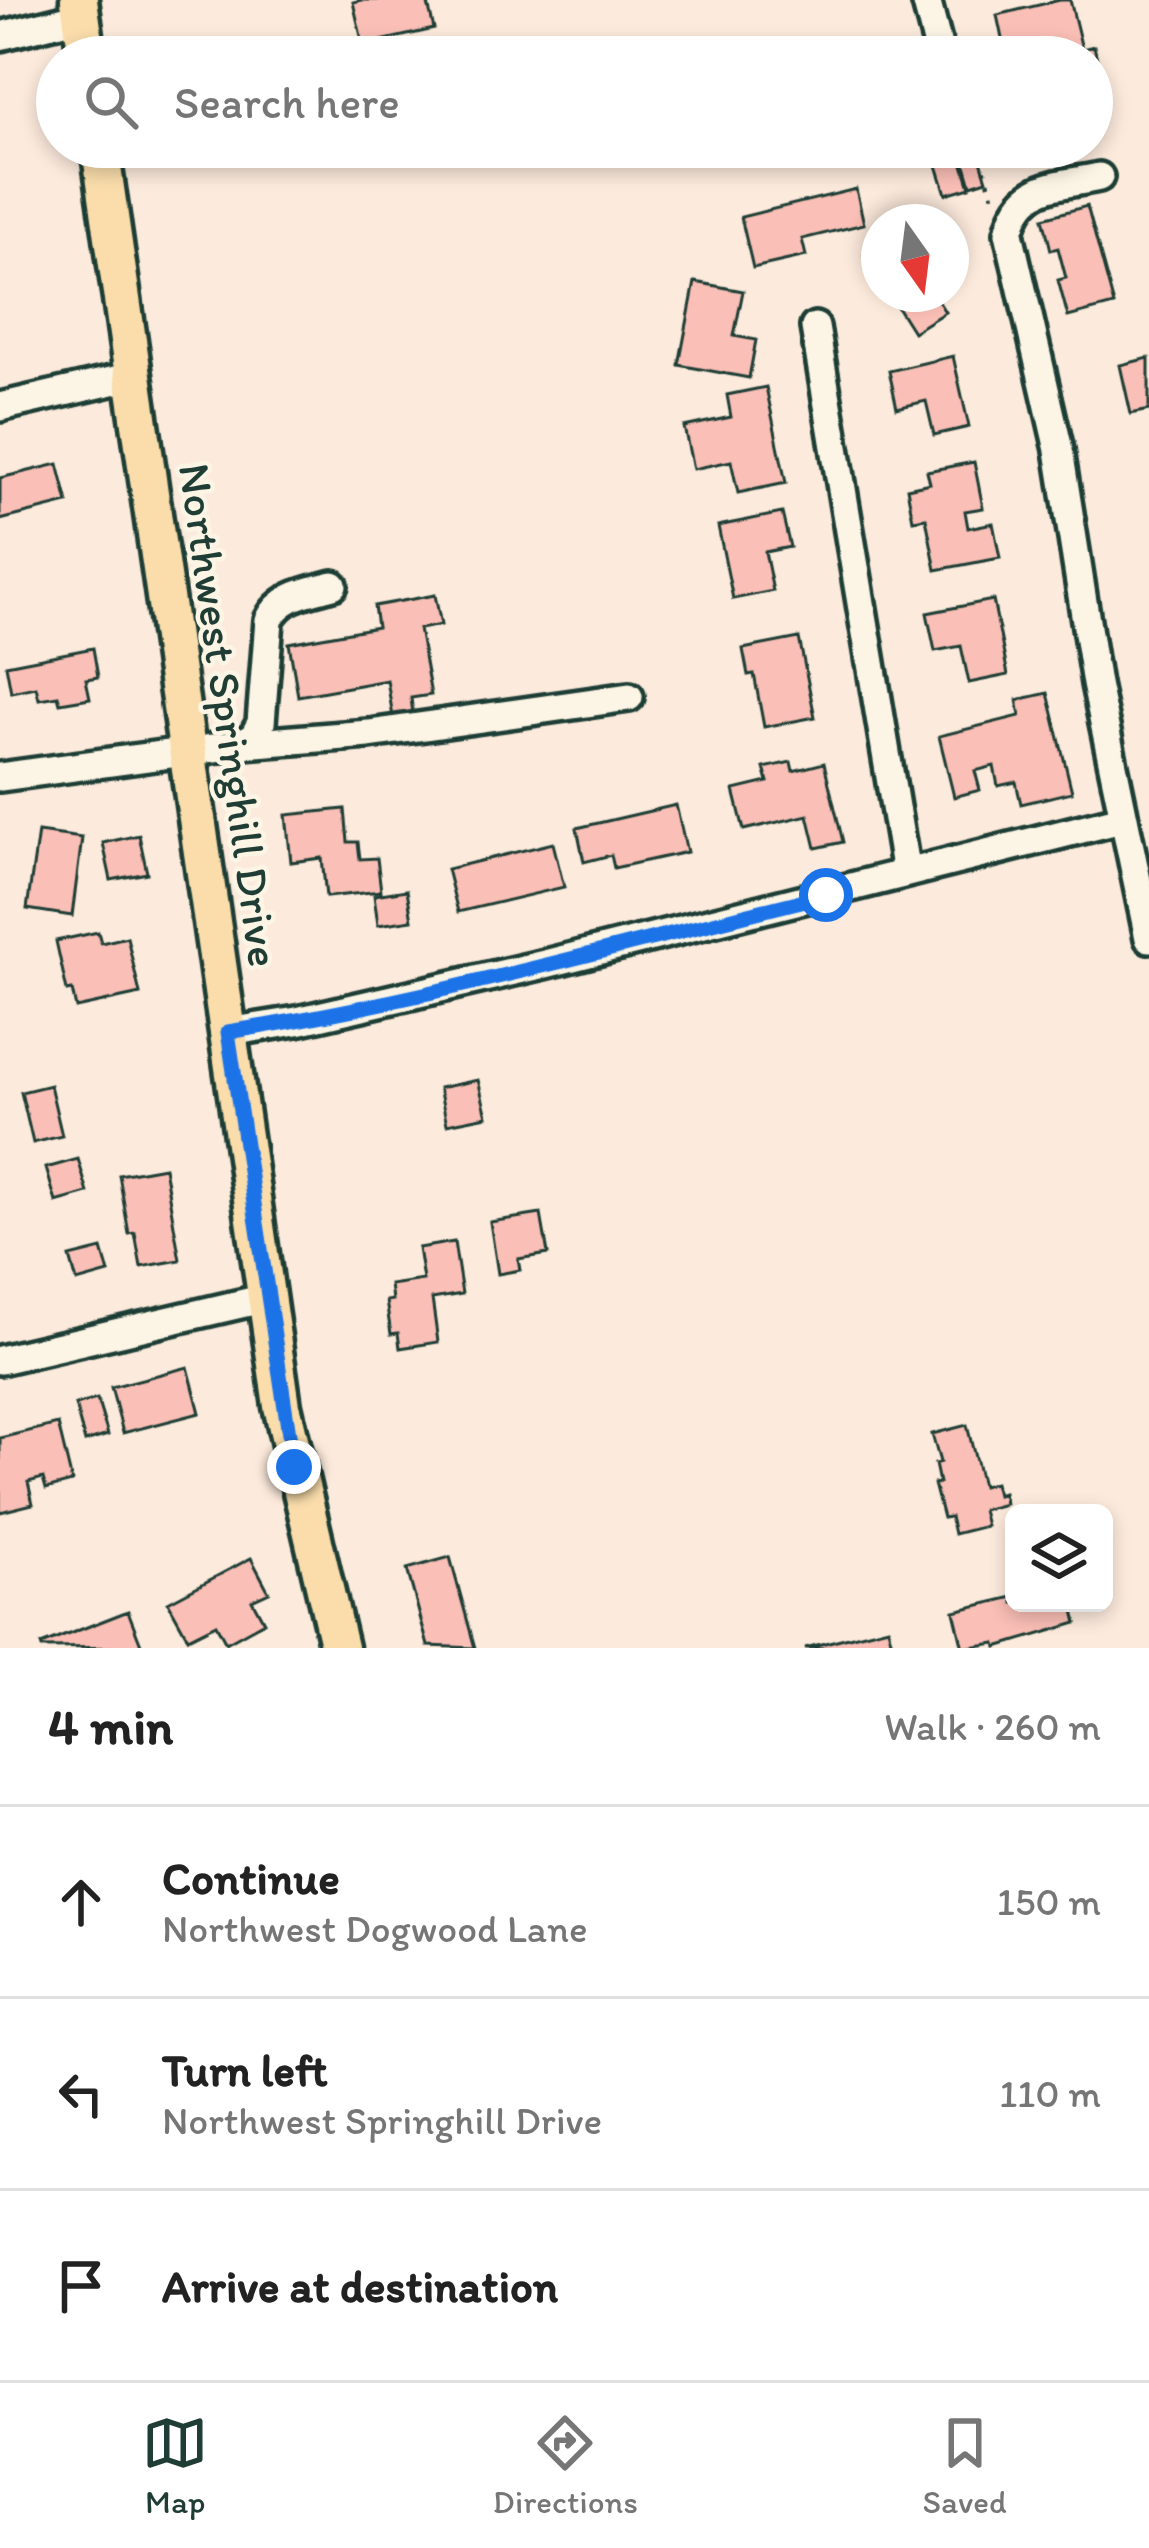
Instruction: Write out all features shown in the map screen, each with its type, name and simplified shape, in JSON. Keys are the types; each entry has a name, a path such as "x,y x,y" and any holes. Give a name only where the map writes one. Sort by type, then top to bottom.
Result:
{"main road":[{"name":"Northwest Springhill Drive","path":"103,168 266,1298 294,1467 337,1647"}],"street":[{"path":"926,0 935,36"},
{"path":"0,36 80,8"},
{"path":"1099,177 1033,191 1020,202 1009,233 1058,450 1096,684 1149,938"},
{"path":"815,327 906,873"},
{"path":"0,407 133,376"},
{"path":"243,744 260,723 269,620 274,610 284,600 333,585"},
{"path":"0,776 243,744 369,734 629,697"},
{"path":"228,1032 297,1021 545,964 1122,819"},
{"path":"0,1360 266,1298"}],"path":[{"path":"985,168 1009,233"}],"building":[{"path":"427,0 434,29 403,36 361,36 353,2"},
{"path":"1070,0 1079,36 1001,36 997,15"},
{"path":"938,168 964,168 970,187 946,194"},
{"path":"966,168 983,168 987,180 971,185"},
{"path":"856,189 861,225 802,239 806,256 753,268 741,217"},
{"path":"1087,206 1114,305 1068,317 1058,280 1066,278 1058,248 1051,250 1043,218"},
{"path":"695,282 743,291 734,336 756,340 749,378 679,365"},
{"path":"900,312 945,312 913,332"},
{"path":"953,356 969,427 934,435 926,401 897,408 889,371"},
{"path":"1149,358 1149,410 1131,414 1120,365"},
{"path":"766,387 786,483 738,493 731,461 693,469 684,427 731,417 727,395"},
{"path":"974,462 983,508 965,511 968,528 993,523 1000,558 936,570 926,518 913,520 907,488 930,483 927,471"},
{"path":"58,464 68,503 0,520 0,478"},
{"path":"782,513 790,547 765,552 773,591 733,599 718,526"},
{"path":"435,595 441,625 419,629 431,695 411,698 413,714 393,717 387,680 298,696 289,643 377,627 374,606"},
{"path":"993,600 1008,675 969,683 961,646 935,651 927,613"},
{"path":"799,638 815,717 764,727 754,674 748,675 743,649"},
{"path":"93,648 98,677 86,679 90,698 60,703 58,696 39,699 36,687 11,692 6,665"},
{"path":"1048,693 1072,792 1021,804 1016,782 998,786 994,766 975,771 980,790 954,797 939,736 1020,716 1017,700"},
{"path":"791,762 793,771 824,763 843,842 816,848 808,815 744,830 734,790 768,782 764,768"},
{"path":"676,805 687,852 614,868 611,855 584,862 577,828"},
{"path":"345,809 348,842 358,842 360,859 377,858 381,891 326,897 322,858 291,862 286,815"},
{"path":"38,832 82,838 72,916 27,909"},
{"path":"139,835 147,873 111,880 103,843"},
{"path":"553,843 564,887 458,912 447,869"},
{"path":"407,890 412,920 378,925 374,895"},
{"path":"98,932 101,943 127,937 140,994 76,1008 72,990 67,991 56,941"},
{"path":"478,1080 487,1116 447,1124 439,1088"},
{"path":"50,1085 62,1136 33,1143 21,1092"},
{"path":"78,1159 88,1193 56,1202 46,1168"},
{"path":"164,1167 180,1260 141,1267 135,1233 129,1234 119,1175"},
{"path":"541,1214 548,1254 518,1259 520,1270 498,1274 490,1222"},
{"path":"454,1242 462,1294 432,1299 438,1342 400,1348 398,1333 391,1334 386,1301 392,1300 390,1285 423,1280 418,1248"},
{"path":"102,1249 109,1273 77,1282 70,1257"},
{"path":"188,1367 200,1413 123,1433 111,1387"},
{"path":"97,1399 108,1435 85,1442 75,1405"},
{"path":"58,1424 72,1482 46,1489 43,1478 28,1482 33,1504 0,1512 0,1438"},
{"path":"967,1425 982,1486 994,1483 997,1495 1003,1493 1005,1504 982,1510 986,1526 954,1534 950,1517 943,1518 934,1484 939,1483 935,1464 940,1462 932,1434"},
{"path":"450,1557 475,1648 428,1646 407,1569"},
{"path":"251,1558 269,1592 252,1600 264,1622 226,1643 216,1624 188,1638 168,1602"},
{"path":"1005,1599 1005,1612 1074,1612 1077,1623 997,1647 996,1643 963,1648 954,1611"},
{"path":"128,1611 142,1647 42,1648 41,1645"},
{"path":"888,1627 893,1648 805,1648"}],"route":[{"path":"294,1467 228,1032 297,1021 826,895"}]}
